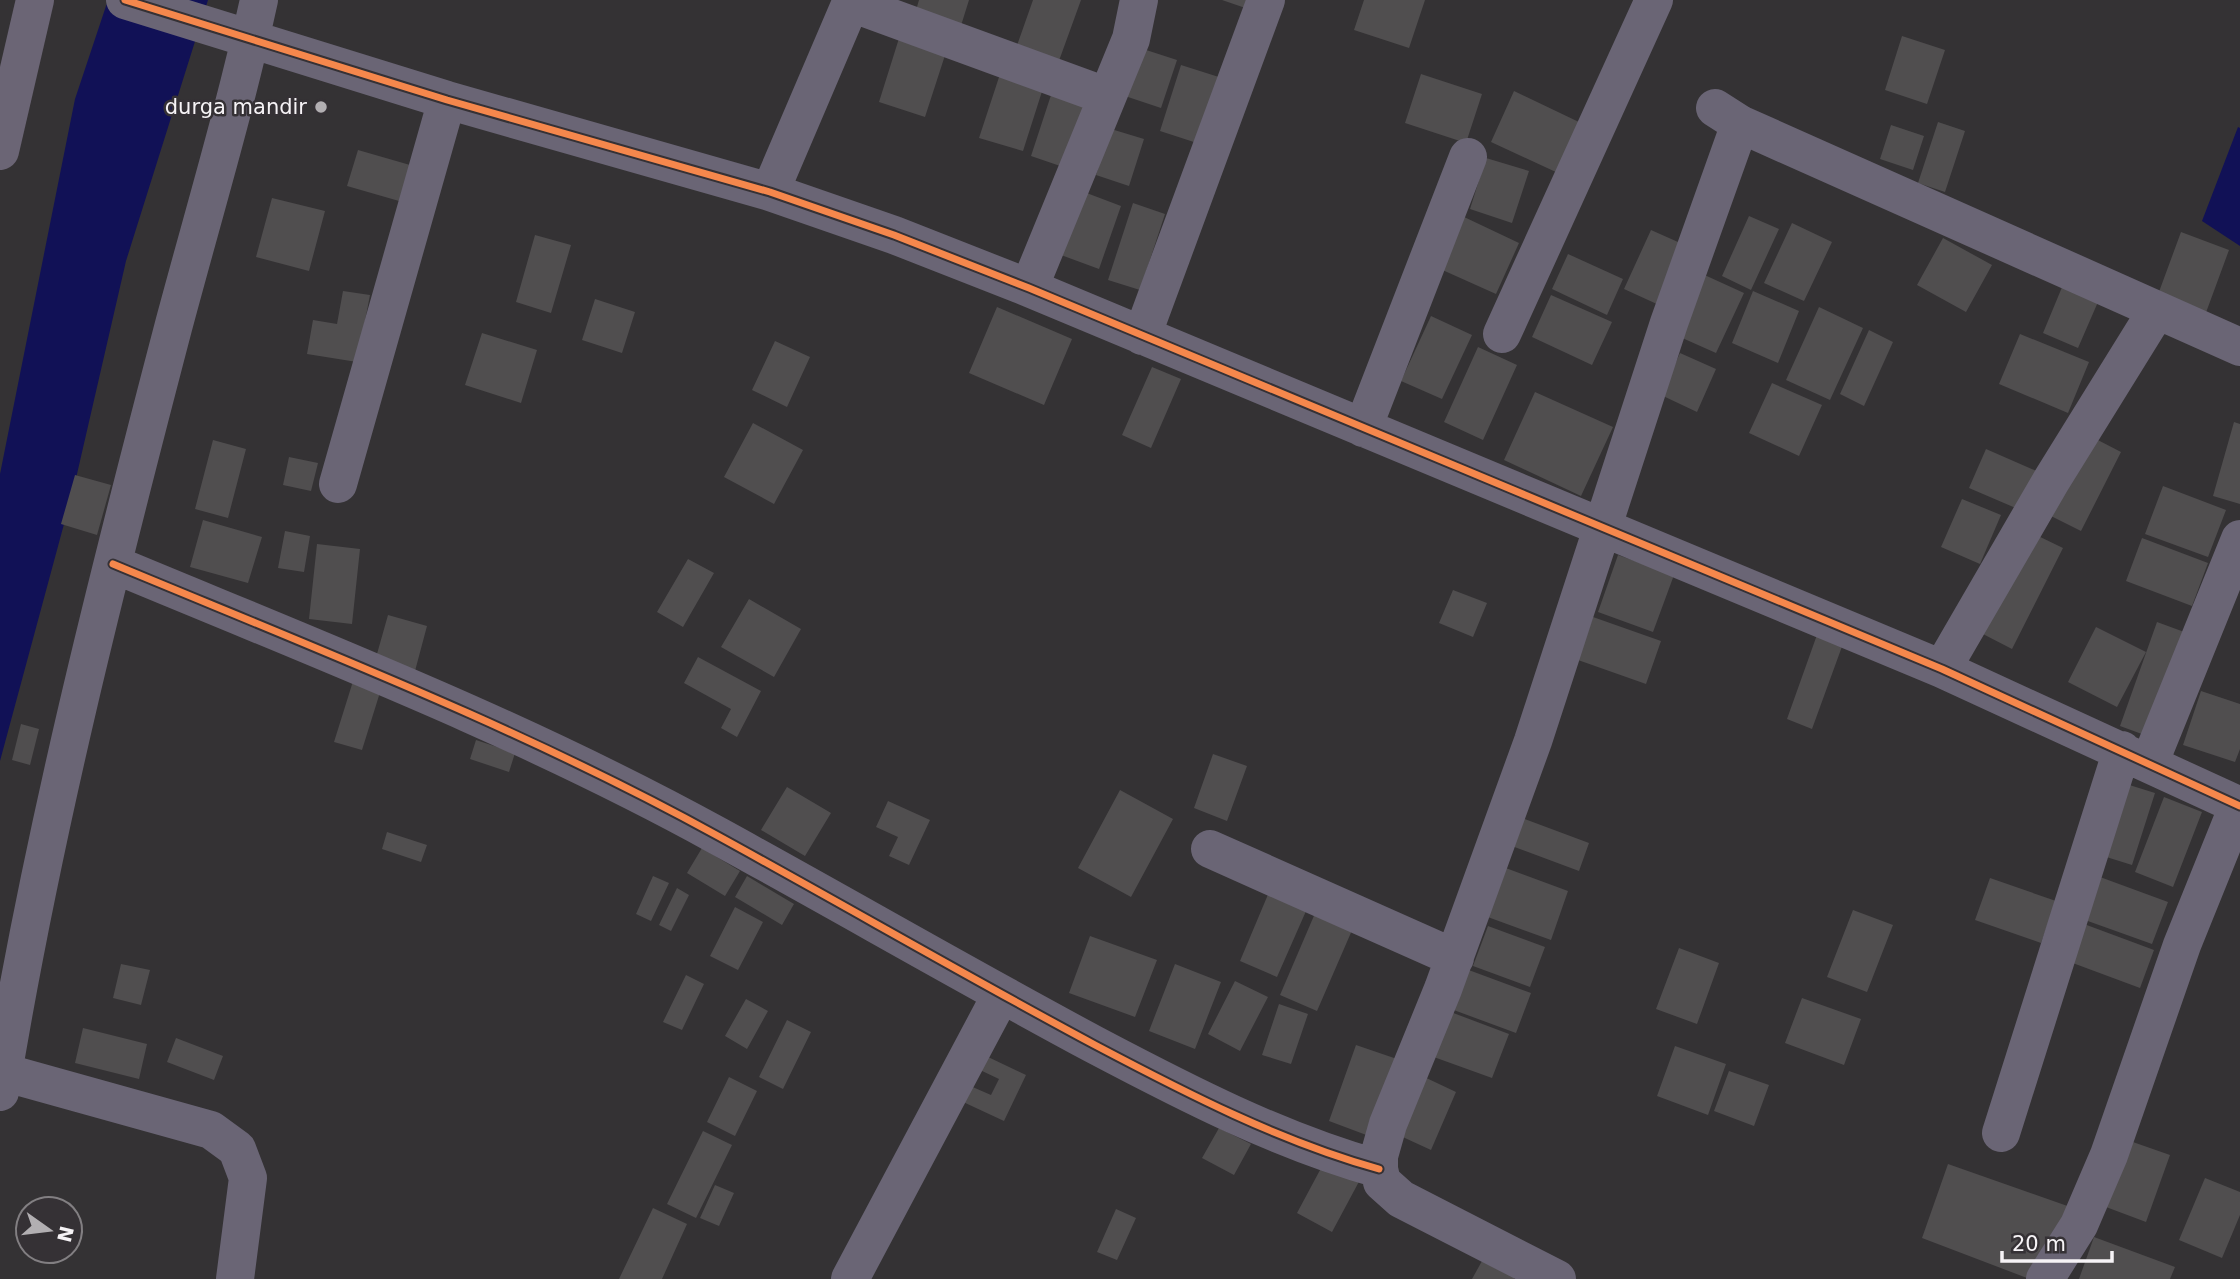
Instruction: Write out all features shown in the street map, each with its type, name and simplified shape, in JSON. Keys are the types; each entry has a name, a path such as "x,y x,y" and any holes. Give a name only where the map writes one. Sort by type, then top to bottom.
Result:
{"main road":[{"path":"0,151 35,0"}],"street":[{"path":"125,0 447,100 770,192 894,235 1029,288 1942,670 2239,806 2182,945 2109,1155 2079,1225 2045,1279"},
{"path":"235,1279 248,1178 237,1149 211,1130 2,1082 43,861 235,32 260,0"},
{"path":"1029,288 1131,39 1139,0"},
{"path":"1142,336 1266,0"},
{"path":"1502,334 1654,0"},
{"path":"770,192 851,2 1106,96"},
{"path":"338,484 447,100"},
{"path":"1557,1279 1401,1199 1382,1182 1379,1156 1388,1124 1455,958 1533,741 1669,323 1728,116 2240,347"},
{"path":"1363,428 1468,157"},
{"path":"1942,670 2051,481 2157,310"},
{"path":"2001,1133 2135,757 2240,539"},
{"path":"113,564 434,698 566,759 715,834 1001,995 1143,1070 1255,1124 1334,1156 1379,1169"},
{"path":"1210,849 1455,958"},
{"path":"850,1279 1001,995"}],"shaded area":[{"path":"108,0 208,0 126,261 74,487 0,761 0,474 75,99"},
{"path":"2238,127 2240,128 2240,246 2202,221"}],"building":[{"path":"919,0 969,0 959,32 914,17"},
{"path":"1033,0 1081,0 1056,69 1014,54"},
{"path":"1222,0 1260,0 1257,12"},
{"path":"1364,0 1425,0 1409,48 1354,30"},
{"path":"901,32 948,46 925,117 879,102"},
{"path":"1902,36 1945,50 1927,104 1885,90"},
{"path":"1140,48 1177,60 1161,108 1125,96"},
{"path":"1181,65 1222,78 1200,144 1160,131"},
{"path":"1002,68 1045,82 1023,151 979,138"},
{"path":"1421,74 1482,94 1466,143 1405,123"},
{"path":"1053,89 1091,101 1069,169 1031,156"},
{"path":"1514,91 1581,123 1558,173 1491,142"},
{"path":"1938,122 1965,131 1945,192 1918,183"},
{"path":"1891,125 1924,136 1913,170 1880,159"},
{"path":"1111,129 1144,139 1129,186 1096,175"},
{"path":"358,150 417,167 406,203 347,186"},
{"path":"1486,158 1529,171 1512,223 1470,209"},
{"path":"1084,192 1121,206 1099,269 1061,255"},
{"path":"272,198 325,211 309,271 256,257"},
{"path":"1133,203 1165,214 1140,290 1108,280"},
{"path":"1462,216 1519,243 1496,294 1438,268"},
{"path":"1749,216 1779,229 1751,290 1722,276"},
{"path":"1792,223 1832,242 1804,301 1764,283"},
{"path":"1651,230 1687,246 1659,305 1624,289"},
{"path":"2181,232 2229,250 2204,318 2156,300"},
{"path":"535,235 571,245 551,313 516,302"},
{"path":"1943,238 1992,265 1966,312 1917,285"},
{"path":"1568,254 1623,279 1607,315 1552,289"},
{"path":"1698,272 1744,293 1716,353 1671,333"},
{"path":"2065,280 2101,295 2078,348 2043,333"},
{"path":"343,291 370,295 357,362 307,354 313,320 337,324"},
{"path":"1753,291 1799,311 1778,363 1732,343"},
{"path":"1551,295 1612,322 1592,365 1532,337"},
{"path":"595,299 635,312 622,353 582,340"},
{"path":"997,307 1072,339 1044,405 969,373"},
{"path":"1819,307 1863,328 1830,400 1786,380"},
{"path":"1431,316 1472,335 1442,399 1401,381"},
{"path":"1869,330 1893,342 1864,406 1840,394"},
{"path":"482,333 537,350 521,403 465,385"},
{"path":"2020,334 2089,362 2068,413 1999,384"},
{"path":"775,341 810,357 787,407 752,390"},
{"path":"1478,347 1517,365 1483,440 1444,422"},
{"path":"1680,353 1716,369 1697,412 1661,395"},
{"path":"1152,367 1181,379 1151,448 1122,435"},
{"path":"1772,383 1822,405 1799,456 1749,433"},
{"path":"1535,392 1613,427 1581,496 1504,460"},
{"path":"2234,422 2240,424 2240,504 2213,496"},
{"path":"753,423 803,450 774,504 724,477"},
{"path":"2092,437 2121,452 2081,531 2051,516"},
{"path":"213,440 246,449 228,518 195,509"},
{"path":"1986,449 2041,473 2025,512 1969,488"},
{"path":"289,457 318,463 311,491 283,485"},
{"path":"75,475 111,485 97,535 61,524"},
{"path":"2163,486 2226,510 2208,557 2145,534"},
{"path":"1962,499 2001,515 1980,564 1941,547"},
{"path":"203,520 262,537 248,583 190,567"},
{"path":"285,531 310,536 304,572 278,568"},
{"path":"2032,533 2063,548 2012,649 1981,633"},
{"path":"2142,538 2208,563 2192,606 2126,581"},
{"path":"317,544 360,549 352,624 309,619"},
{"path":"1618,555 1674,575 1653,632 1598,612"},
{"path":"688,559 714,573 683,627 657,612"},
{"path":"1453,590 1487,603 1473,637 1439,623"},
{"path":"749,599 801,629 774,677 721,647"},
{"path":"388,615 427,626 415,671 375,661"},
{"path":"1593,617 1661,641 1646,684 1578,660"},
{"path":"2157,622 2187,633 2150,737 2120,726"},
{"path":"2096,627 2146,652 2117,707 2068,682"},
{"path":"1818,632 1844,641 1812,729 1787,719"},
{"path":"698,657 761,691 737,737 721,728 731,709 684,683"},
{"path":"354,678 382,686 362,750 334,742"},
{"path":"2201,691 2240,704 2240,749 2235,762 2183,745"},
{"path":"21,724 39,729 30,765 12,760"},
{"path":"476,740 515,753 509,772 470,759"},
{"path":"1213,754 1247,766 1227,821 1194,808"},
{"path":"2123,783 2155,793 2132,865 2100,855"},
{"path":"787,787 831,813 805,856 761,830"},
{"path":"1120,790 1173,819 1131,897 1078,868"},
{"path":"2164,797 2202,812 2173,887 2135,872"},
{"path":"888,801 930,820 909,865 889,856 898,837 876,827"},
{"path":"1519,817 1589,843 1579,871 1509,845"},
{"path":"387,832 427,845 421,862 382,849"},
{"path":"702,848 740,871 725,896 687,873"},
{"path":"1503,867 1568,891 1551,940 1485,916"},
{"path":"653,876 669,883 651,921 636,914"},
{"path":"747,876 794,904 782,925 735,897"},
{"path":"2100,877 2168,902 2152,944 2085,920"},
{"path":"1990,878 2056,901 2041,943 1975,920"},
{"path":"1272,885 1310,902 1277,977 1240,961"},
{"path":"677,888 689,895 671,931 659,925"},
{"path":"735,907 763,922 738,970 710,956"},
{"path":"1853,910 1893,925 1867,992 1827,977"},
{"path":"1316,911 1353,928 1317,1011 1280,995"},
{"path":"2084,924 2154,950 2140,988 2070,962"},
{"path":"1488,926 1545,947 1530,987 1473,966"},
{"path":"1090,936 1157,960 1135,1017 1069,993"},
{"path":"1679,948 1719,963 1697,1024 1656,1009"},
{"path":"121,964 150,970 141,1005 113,998"},
{"path":"1175,964 1221,982 1195,1049 1149,1031"},
{"path":"1466,969 1531,993 1516,1033 1451,1009"},
{"path":"686,975 704,984 682,1030 663,1022"},
{"path":"1235,981 1268,997 1240,1051 1208,1034"},
{"path":"1802,998 1861,1019 1844,1065 1785,1043"},
{"path":"746,999 768,1011 747,1049 725,1036"},
{"path":"1279,1004 1308,1014 1291,1064 1262,1055"},
{"path":"1448,1011 1509,1034 1492,1078 1431,1056"},
{"path":"787,1020 811,1032 783,1089 759,1077"},
{"path":"83,1028 147,1044 139,1079 75,1063"},
{"path":"176,1038 223,1056 214,1080 167,1062"},
{"path":"1356,1045 1397,1059 1369,1136 1329,1121"},
{"path":"1675,1046 1726,1064 1708,1115 1657,1096"},
{"path":"986,1056 1026,1075 1004,1121 961,1101 968,1085 991,1095 999,1079 980,1070"},
{"path":"1729,1071 1769,1085 1754,1126 1714,1111"},
{"path":"1420,1075 1456,1092 1431,1150 1394,1133"},
{"path":"729,1077 757,1091 735,1136 707,1122"},
{"path":"1219,1128 1251,1144 1234,1175 1202,1158"},
{"path":"703,1131 732,1145 696,1218 667,1204"},
{"path":"2130,1141 2170,1155 2146,1222 2106,1207"},
{"path":"1327,1157 1362,1176 1332,1232 1297,1213"},
{"path":"1948,1164 2076,1209 2027,1278 1922,1238"},
{"path":"2205,1178 2240,1192 2240,1215 2222,1258 2179,1240"},
{"path":"715,1185 734,1193 719,1226 700,1218"},
{"path":"653,1208 687,1224 662,1279 619,1279"},
{"path":"1116,1209 1136,1218 1117,1260 1097,1252"},
{"path":"2094,1237 2175,1267 2170,1279 2079,1279"},
{"path":"1487,1252 1520,1269 1514,1279 1472,1279"}],"cycle path":[{"path":"125,0 447,100 770,192 894,235 1029,288 1942,669 2240,806"},
{"path":"113,564 343,659 570,760 718,836 1164,1081 1305,1145 1379,1169"}],"place":[{"name":"durga mandir","path":"321,107"}]}
